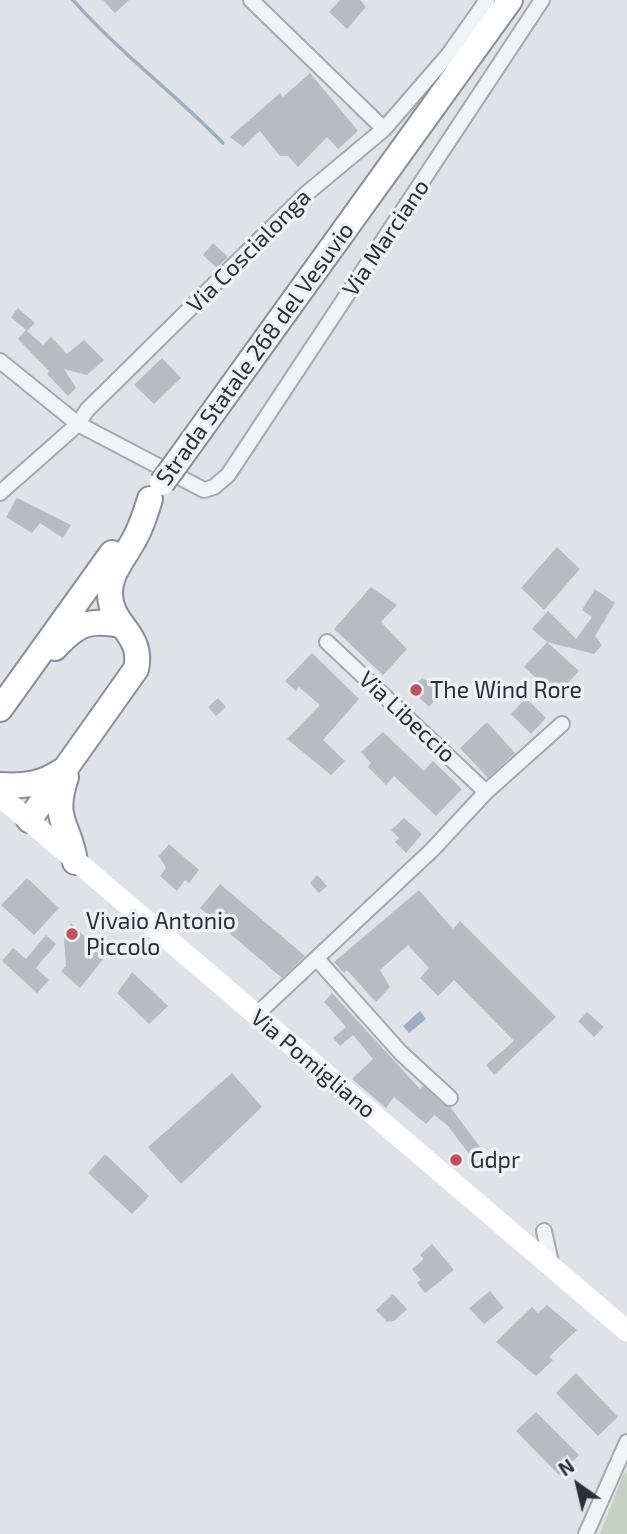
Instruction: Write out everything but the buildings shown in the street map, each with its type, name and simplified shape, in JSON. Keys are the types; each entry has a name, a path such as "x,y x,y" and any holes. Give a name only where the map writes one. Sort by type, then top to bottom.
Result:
{"highway":[{"name":"Strada Statale 268 del Vesuvio","path":"1,707 510,0"},
{"path":"29,820 136,669 138,660 135,639 122,625 113,609 111,581 156,491"},
{"path":"1,707 74,630 86,622 100,621 122,625"},
{"path":"0,785 29,786 50,779 69,766"},
{"path":"69,766 60,793 59,815 75,862"}],"main road":[{"name":"Via Pomigliano","path":"0,796 627,1331"}],"street":[{"path":"251,0 384,129"},
{"name":"Via Coscialonga","path":"0,492 78,424 87,410 306,194 384,129 449,54 487,0"},
{"name":"Via Marciano","path":"78,424 204,490 214,487 228,475 542,0"},
{"path":"0,361 78,424"},
{"name":"Via Libeccio","path":"327,642 486,792"},
{"path":"256,1016 432,850 486,792 562,724"},
{"path":"317,959 401,1053 450,1098"},
{"path":"544,1231 553,1268"},
{"path":"586,1534 627,1442"}],"green space":[{"path":"627,1472 627,1534 600,1534 623,1475"}],"water":[{"path":"420,1011 426,1019 409,1033 403,1026"}],"waterway":[{"path":"73,0 223,143"}],"place":[{"name":"The Wind Rore","path":"416,690"},
{"name":"Vivaio Antonio Piccolo","path":"72,934"},
{"name":"Gdpr","path":"456,1160"}]}
